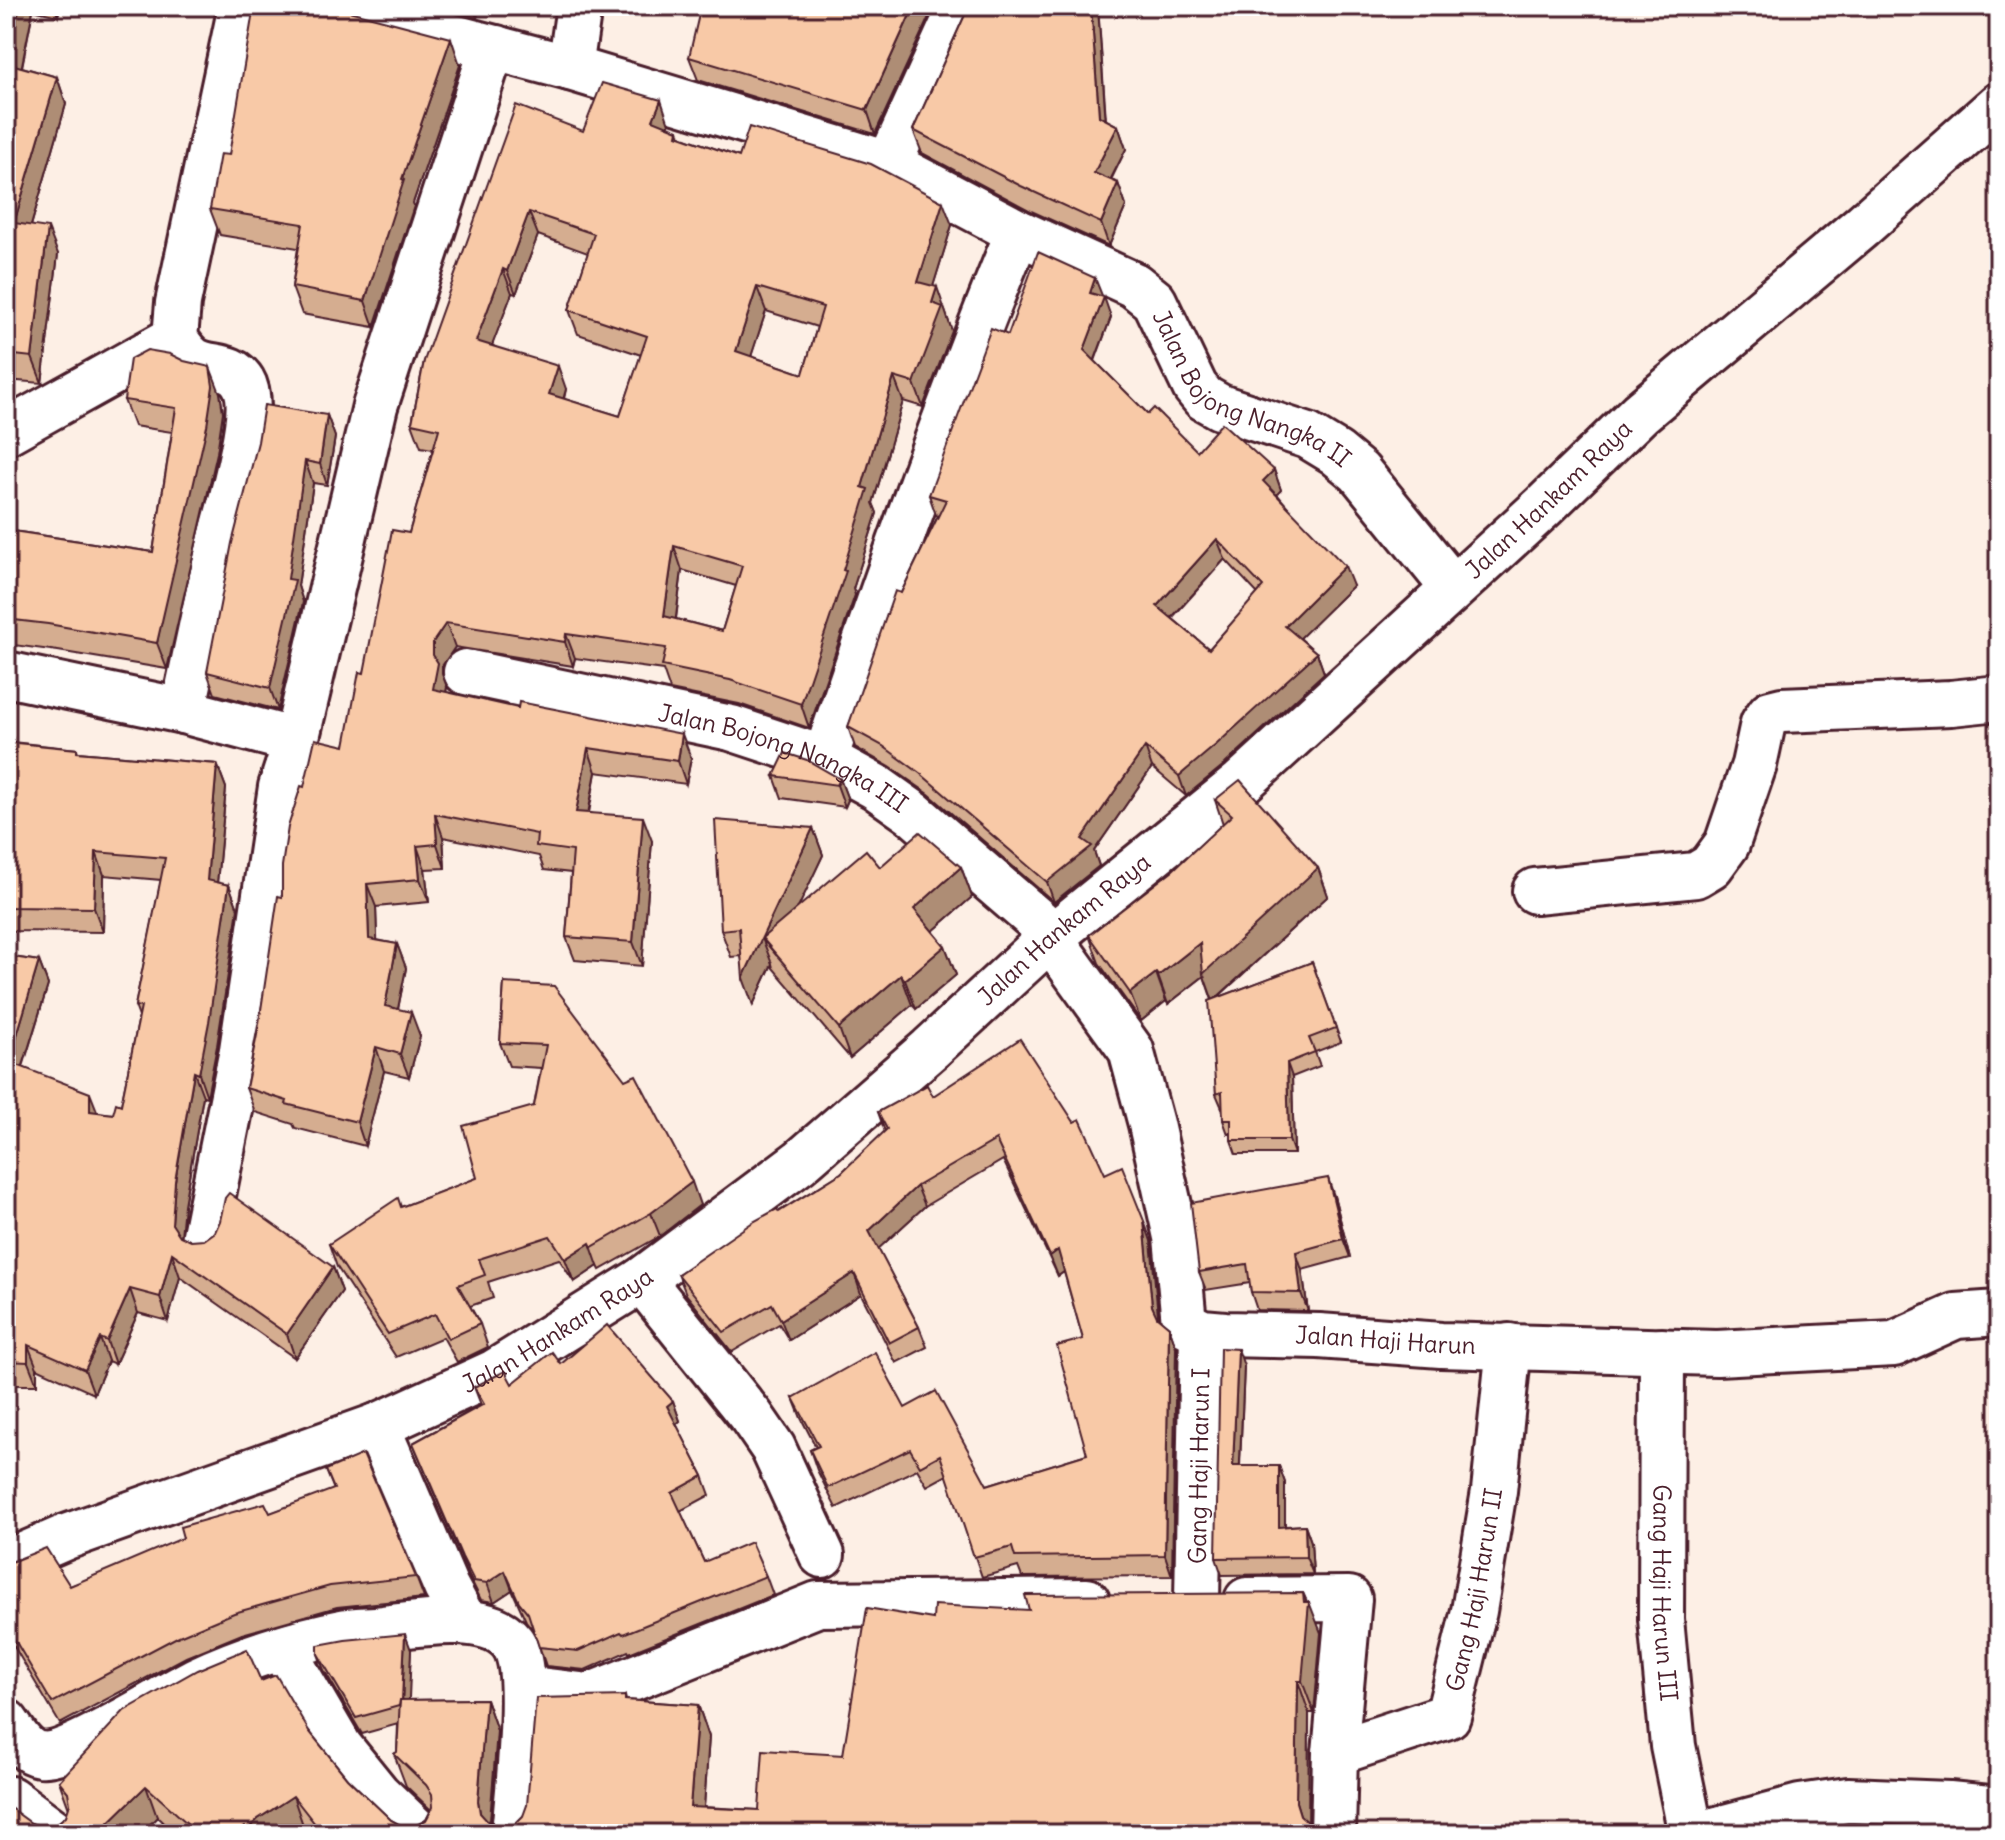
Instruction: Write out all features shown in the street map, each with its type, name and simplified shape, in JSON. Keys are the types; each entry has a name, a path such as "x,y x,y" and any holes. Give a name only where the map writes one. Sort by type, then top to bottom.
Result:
{"street":[{"path":"183,711 221,537 238,477 248,409 247,391 242,380 229,369 191,359 175,338 178,303 241,6"},
{"name":"Jalan Bojong Nangka II","path":"336,6 570,68 889,164 1018,232 1134,285 1154,301 1195,387 1204,398 1220,407 1308,436 1336,453 1359,472 1453,588"},
{"path":"570,68 579,6"},
{"path":"889,164 961,6"},
{"path":"204,1240 242,1050 281,787 296,741 375,406 486,67 496,48"},
{"name":"Jalan Hankam Raya","path":"6,1563 66,1537 377,1426 495,1372 642,1280 800,1162 930,1049 1050,938 1241,783 1543,507 1640,413 1861,227 1999,105"},
{"path":"825,759 898,544 1018,232"},
{"path":"6,432 175,338"},
{"name":"Jalan Bojong Nangka III","path":"466,672 731,728 825,759 876,787 914,814 1038,921 1050,938"},
{"path":"6,674 183,711 296,741"},
{"path":"1535,891 1696,875 1711,866 1727,844 1754,765 1763,723 1770,713 1999,698"},
{"path":"1050,938 1131,1050 1176,1237 1184,1323 1202,1332"},
{"path":"642,1280 773,1448 822,1555"},
{"name":"Jalan Haji Harun","path":"1202,1332 1717,1353 1894,1344 1956,1316 1999,1313"},
{"name":"Gang Haji Harun I","path":"1165,1600 1202,1332"},
{"name":"Gang Haji Harun II","path":"1335,1753 1448,1716 1474,1611 1494,1491 1509,1346"},
{"name":"Gang Haji Harun III","path":"1662,1351 1661,1619 1673,1746 1706,1833"},
{"path":"377,1426 458,1607 512,1641 519,1659 523,1688 514,1834"},
{"path":"523,1688 589,1696 818,1604 1349,1599 1335,1753 1333,1834"},
{"path":"6,1722 27,1749 42,1755 89,1740 200,1678 282,1648 344,1631 409,1624 458,1607"},
{"path":"282,1648 340,1747 378,1794 420,1834"},
{"path":"6,1799 57,1834"},
{"path":"1706,1833 1800,1807 1848,1800 1999,1809"}],"building":[{"path":"6,6 19,6 7,63 57,77 14,223 48,228 32,357 6,354"},
{"path":"254,6 330,6 451,38 402,179 365,301 292,287 303,224 210,209 220,154 229,155"},
{"path":"701,6 914,6 867,110 689,57"},
{"path":"969,6 1091,6 1099,116 1118,126 1094,173 1118,183 1101,223 913,130"},
{"path":"602,83 661,100 653,120 678,130 677,135 739,157 749,127 871,164 943,202 918,282 937,287 932,303 943,307 914,383 894,377 862,487 868,489 843,570 846,571 801,704 730,680 662,666 666,648 566,634 565,642 446,623 433,642 433,655 438,663 433,689 518,708 519,702 682,734 678,761 588,748 576,812 643,817 633,942 566,937 573,851 536,846 537,834 435,814 437,844 417,846 420,879 367,884 369,939 397,944 385,1006 411,1012 400,1054 376,1047 357,1122 286,1104 287,1101 246,1088 278,896 282,897 282,866 288,827 301,786 304,787 315,739 345,746 359,672 364,673 392,530 409,533 439,429 412,423 424,361 516,105 583,131","holes":["529,212 594,234 569,310 647,336 620,416 549,394 558,366 476,341","757,287 823,307 803,374 736,351","674,546 742,566 722,631 664,616"]},
{"path":"1038,252 1095,278 1090,293 1104,297 1084,350 1148,414 1154,408 1197,451 1222,423 1274,470 1263,481 1345,566 1285,626 1317,653 1179,776 1145,747 1082,839 1092,846 1047,882 921,774 883,746 848,727 895,591 901,593 946,500 929,495 991,328 1008,335","holes":["1217,539 1263,587 1209,649 1157,606"]},
{"path":"147,350 210,367 213,386 207,426 157,643 6,619 6,530 153,552 176,408 124,400 130,359"},
{"path":"264,405 327,415 320,464 305,461 288,579 295,580 270,688 207,672 232,543 258,442"},
{"path":"6,742 77,749 77,752 217,764 207,880 229,885 209,1022 199,1074 194,1072 175,1181 172,1224 180,1236 191,1241 204,1240 215,1232 229,1193 333,1267 287,1334 172,1253 160,1297 130,1289 107,1341 100,1338 85,1370 28,1345 28,1362 6,1361 6,956 39,961 9,1062 90,1093 90,1111 113,1114 116,1103 121,1105 141,1007 135,1006 165,858 96,852 94,908 6,907"},
{"path":"785,753 807,760 840,779 837,785 774,776"},
{"path":"1240,780 1318,868 1203,974 1200,943 1158,976 1156,973 1130,993 1089,935 1173,870 1232,815 1215,800"},
{"path":"715,820 813,828 743,978 739,928 721,930"},
{"path":"920,832 961,867 914,909 945,946 905,980 901,975 839,1028 762,938 866,850 880,867"},
{"path":"1312,962 1336,1028 1309,1038 1315,1052 1287,1063 1289,1140 1231,1140 1231,1120 1223,1120 1222,1092 1216,1094 1209,1001"},
{"path":"504,983 554,986 625,1080 636,1075 692,1182 651,1213 565,1259 550,1236 479,1259 485,1275 458,1285 480,1324 448,1339 435,1314 388,1334 329,1244 398,1198 401,1207 477,1178 463,1126 534,1106 546,1045 500,1043"},
{"path":"1020,1039 1074,1122 1080,1119 1105,1174 1122,1166 1144,1221 1152,1306 1157,1317 1169,1327 1165,1555 1015,1557 1012,1547 974,1557 940,1455 920,1466 910,1449 828,1488 810,1450 819,1446 793,1398 875,1352 905,1408 936,1391 987,1485 1087,1454 1057,1346 1083,1339 1058,1250 1050,1256 996,1140 917,1186 869,1231 919,1327 889,1343 854,1273 781,1320 772,1304 724,1332 678,1274 753,1222 777,1209 779,1212 841,1173 887,1129 878,1112 927,1085 933,1096"},
{"path":"1328,1178 1343,1239 1296,1252 1301,1293 1251,1292 1247,1264 1199,1272 1191,1203"},
{"path":"607,1325 673,1401 667,1406 703,1476 672,1493 704,1562 751,1542 766,1576 578,1651 539,1647 528,1613 519,1602 505,1571 487,1583 474,1581 413,1443 484,1404 474,1387 505,1371 512,1384 552,1352 561,1364"},
{"path":"1220,1348 1238,1349 1233,1466 1279,1466 1279,1527 1305,1525 1306,1557 1216,1558"},
{"path":"363,1454 416,1577 330,1586 234,1613 179,1636 52,1703 6,1625 6,1564 46,1548 70,1586 183,1538 180,1527 265,1503 270,1513 334,1489 326,1470"},
{"path":"1303,1593 1304,1602 1309,1602 1302,1681 1298,1681 1296,1802 1300,1815 1311,1825 1312,1834 323,1834 293,1796 247,1830 245,1827 236,1834 199,1834 146,1786 97,1834 6,1834 6,1805 42,1827 55,1825 66,1816 70,1804 68,1792 59,1781 124,1711 197,1670 247,1649 261,1681 276,1675 309,1731 347,1778 391,1820 402,1826 415,1826 426,1820 433,1807 432,1794 426,1785 394,1754 397,1752 400,1700 486,1699 478,1801 480,1813 489,1823 499,1827 514,1825 523,1816 527,1805 536,1698 625,1696 625,1700 698,1705 690,1807 759,1810 763,1750 843,1755 867,1608 933,1619 934,1605 1029,1610 1025,1595"},
{"path":"405,1634 402,1700 399,1706 356,1718 318,1654 318,1645"}]}
